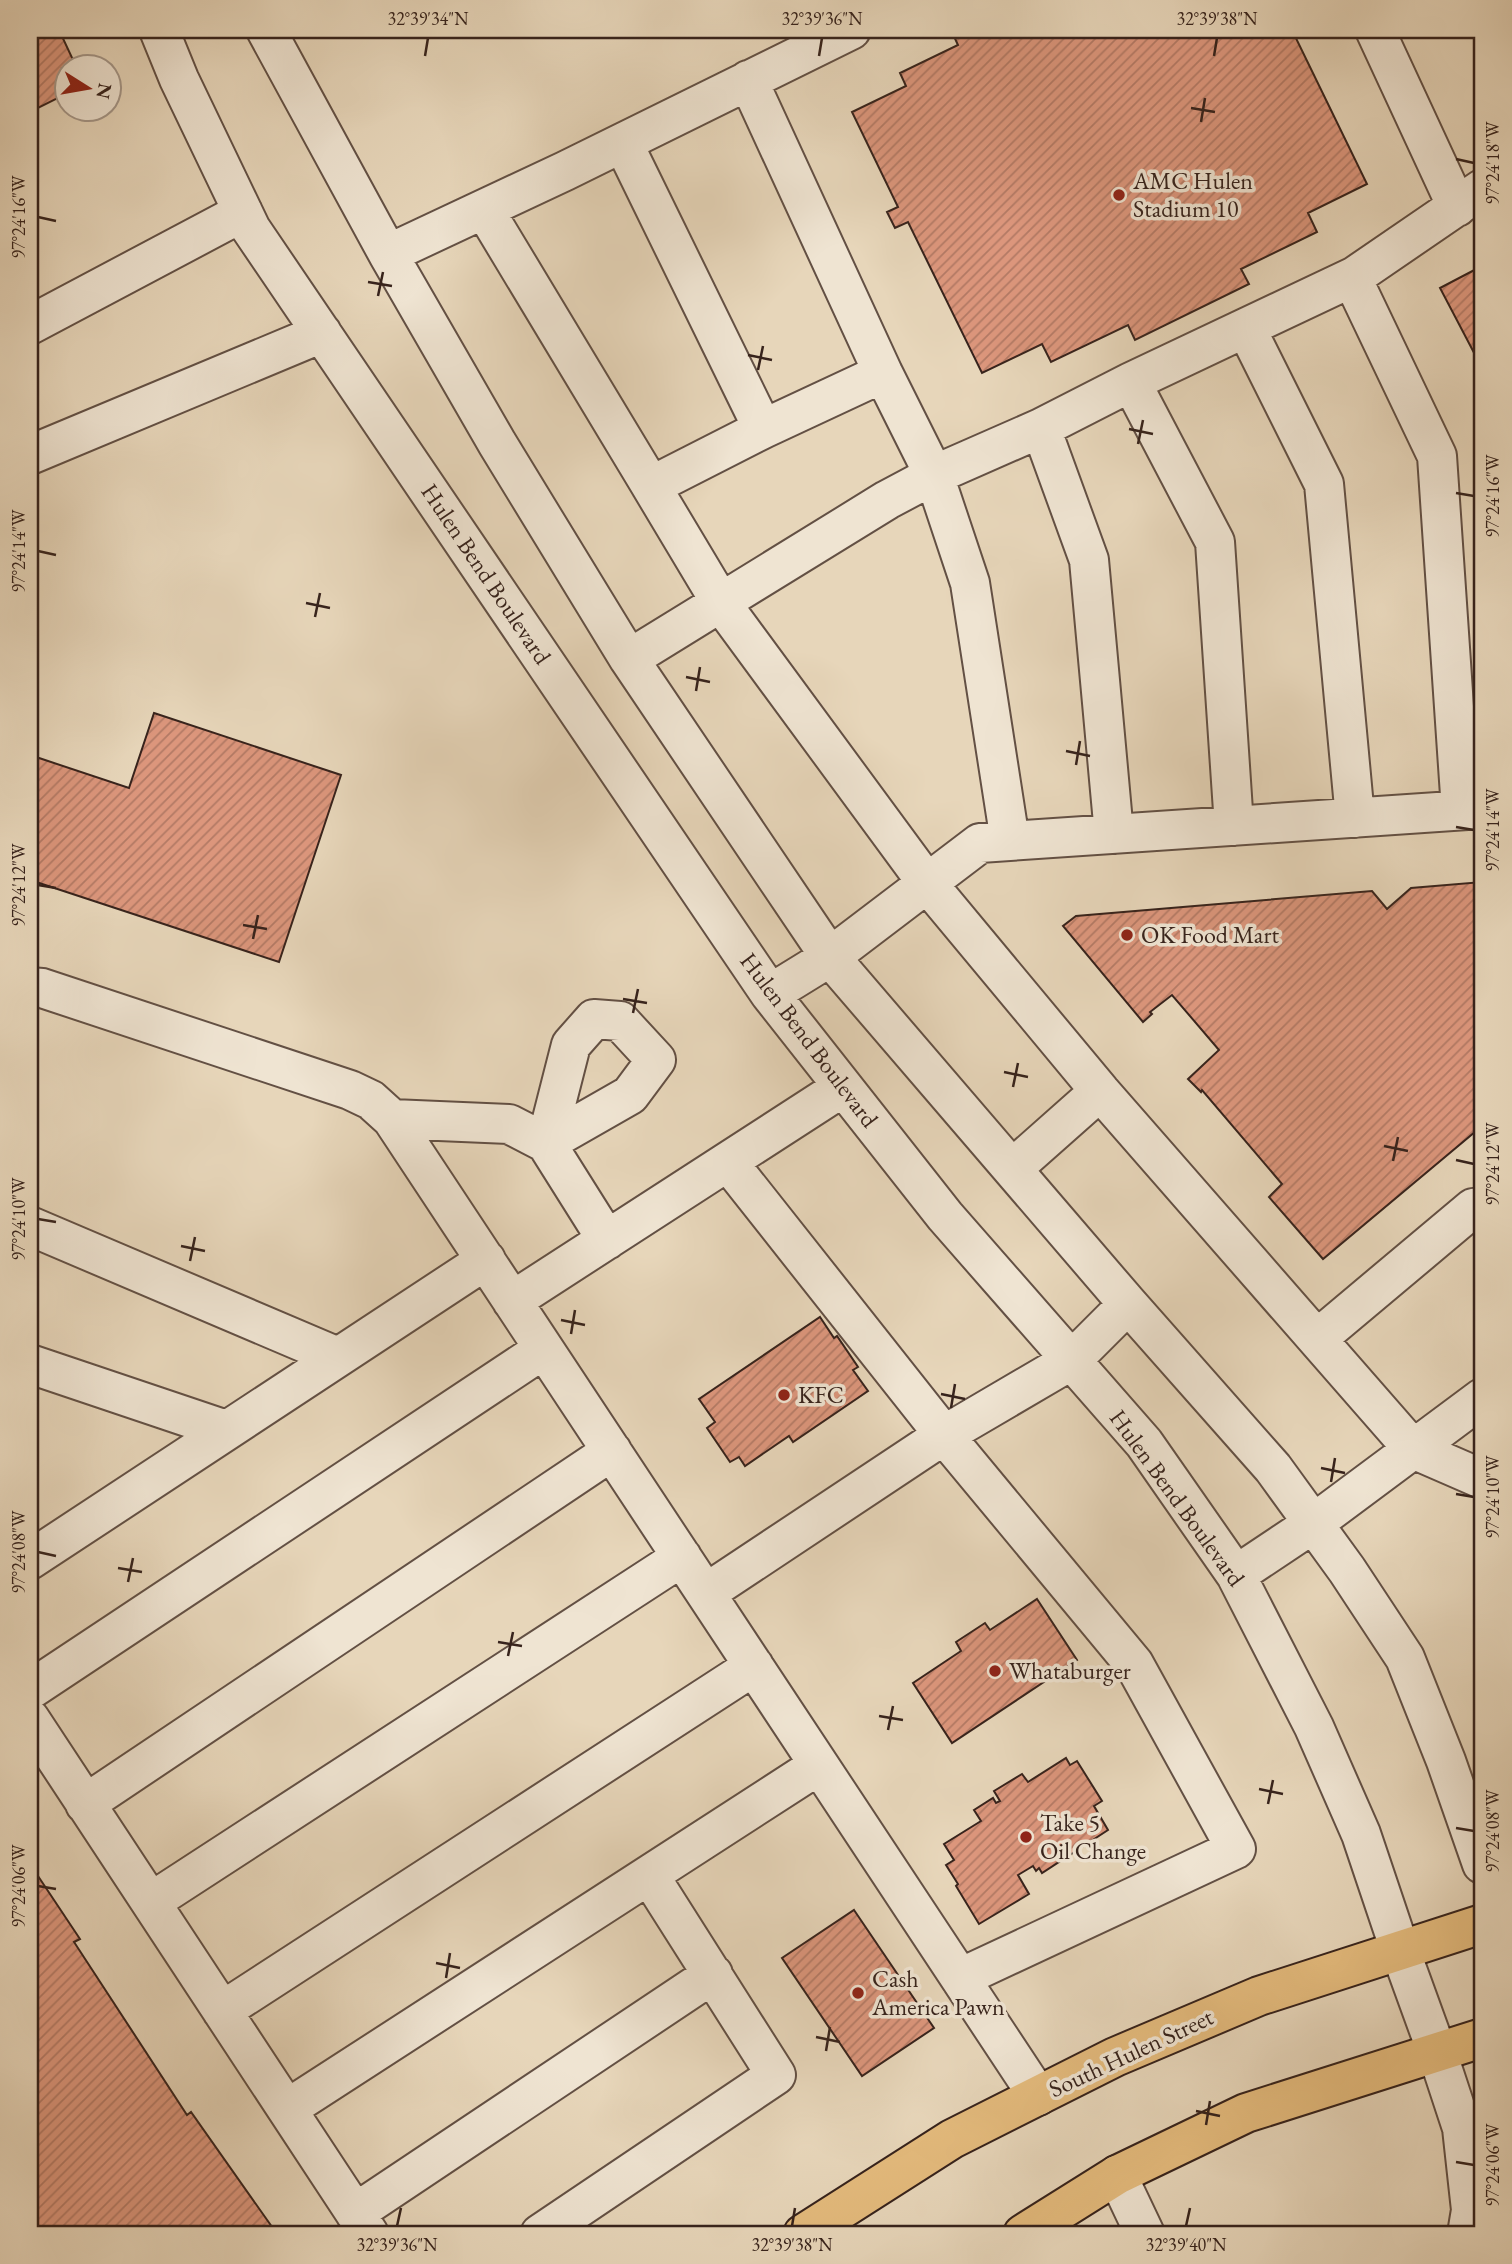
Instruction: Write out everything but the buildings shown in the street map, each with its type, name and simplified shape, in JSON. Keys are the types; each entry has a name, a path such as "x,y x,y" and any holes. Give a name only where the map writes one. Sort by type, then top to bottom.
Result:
{"main road":[{"name":"South Hulen Street","path":"803,2234 952,2139 1115,2057 1259,1996 1482,1924"},
{"path":"1023,2234 1117,2175 1246,2113 1482,2038"}],"street":[{"name":"Hulen Bend Boulevard","path":"159,30 178,79 251,229 770,994 945,1216 1144,1443 1236,1576 1314,1727 1361,1834 1462,2128 1471,2210 1467,2234"},
{"path":"266,30 388,254 497,443 629,659 830,957 1128,1304 1273,1468 1314,1523 1405,1658 1446,1760 1482,1864"},
{"path":"388,254 623,143 851,30"},
{"path":"629,659 887,500 934,475 1041,428 1131,382 1353,277 1469,198 1375,30"},
{"path":"748,80 883,373 934,475 970,583 1010,841"},
{"path":"623,143 763,429"},
{"path":"484,209 720,603 927,883 1100,1091 1413,1449 1482,1479"},
{"path":"30,325 243,212"},
{"path":"770,994 830,957 980,843 1472,810 1437,456 1353,277"},
{"path":"1246,328 1324,484 1355,818"},
{"path":"30,455 322,333"},
{"path":"651,486 763,429 883,373"},
{"path":"1131,382 1215,542 1234,826"},
{"path":"1041,428 1089,560 1114,834"},
{"path":"30,987 42,988 350,1090 371,1100 392,1119 1038,2096"},
{"path":"513,1301 843,1087"},
{"path":"1012,1169 1100,1091"},
{"path":"392,1119 509,1124 546,1143 607,1240"},
{"path":"728,1162 944,1435 1134,1664 1236,1849 960,1978"},
{"path":"1317,1339 1473,1208 1482,1207"},
{"path":"30,1226 338,1357"},
{"path":"30,1560 486,1260"},
{"path":"706,1593 944,1435 1072,1360 1128,1304"},
{"path":"30,1690 544,1349"},
{"path":"30,1364 226,1430"},
{"path":"1236,1576 1314,1523 1482,1398"},
{"path":"85,1804 612,1451"},
{"path":"151,1902 682,1557"},
{"path":"222,2011 754,1666"},
{"path":"30,1719 362,2223 713,1974"},
{"path":"287,2109 819,1765"},
{"path":"540,2234 776,2075 649,1875"},
{"path":"1117,2175 1145,2234"}],"place":[{"name":"AMC Hulen Stadium 10","path":"1119,195"},
{"name":"OK Food Mart","path":"1127,935"},
{"name":"KFC","path":"784,1395"},
{"name":"Whataburger","path":"995,1671"},
{"name":"Take 5 Oil Change","path":"1026,1837"},
{"name":"Cash America Pawn","path":"858,1993"}]}
